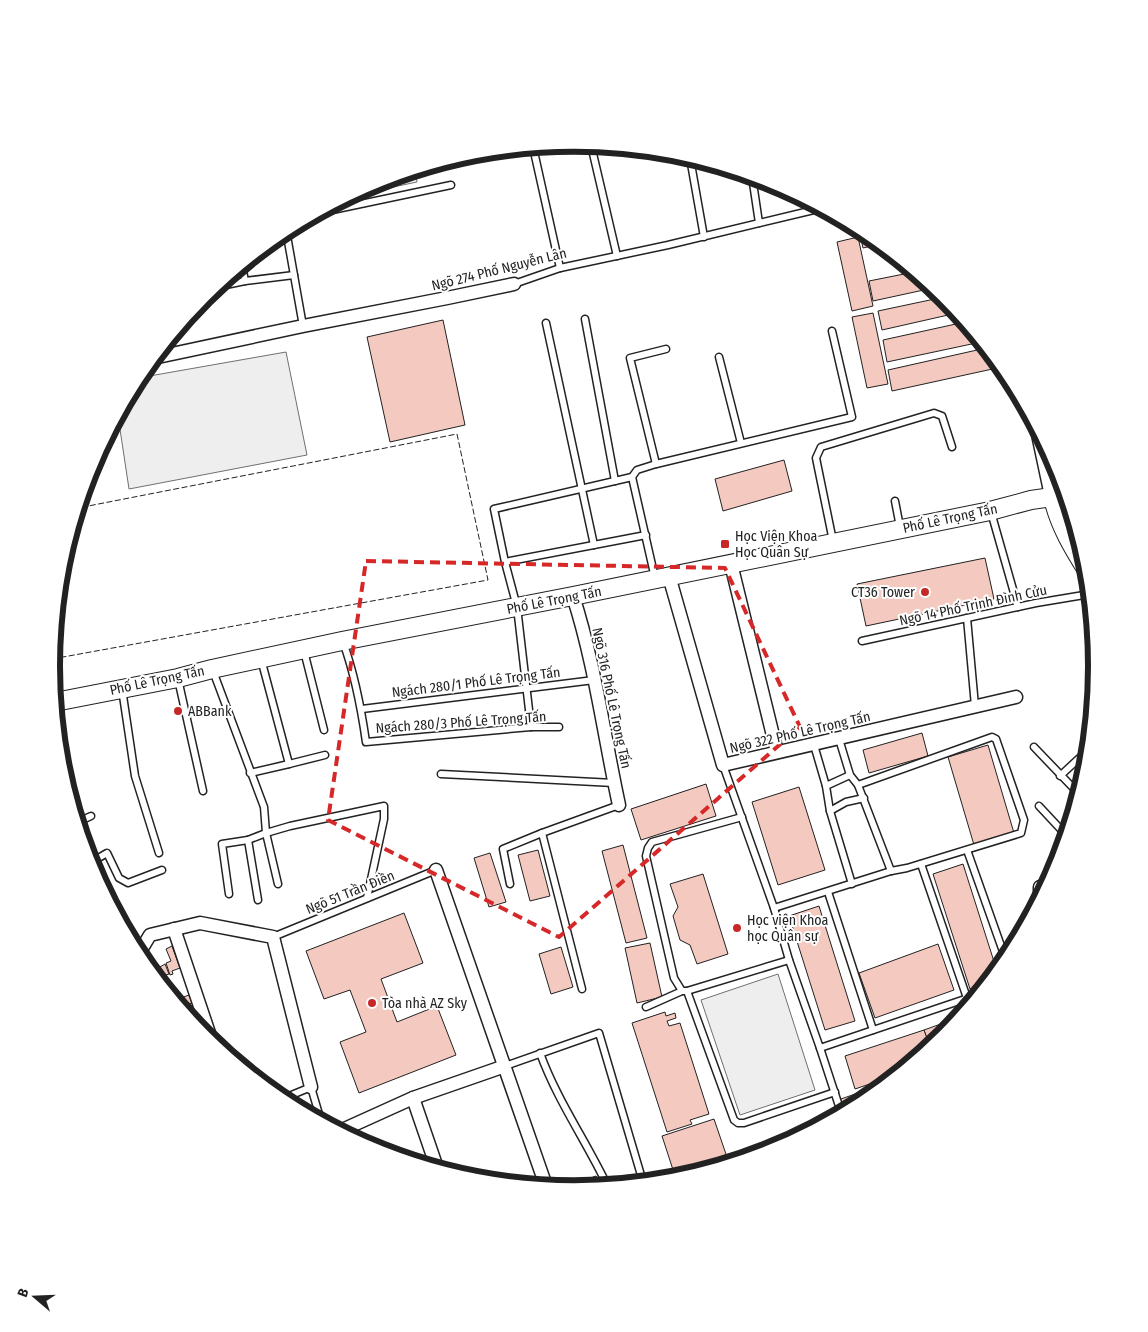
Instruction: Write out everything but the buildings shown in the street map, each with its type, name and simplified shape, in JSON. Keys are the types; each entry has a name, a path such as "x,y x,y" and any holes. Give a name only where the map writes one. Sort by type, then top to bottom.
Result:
{"main road":[{"name":"Phố Lê Trọng Tấn","path":"61,701 178,678 342,641 573,596 990,511 1031,500 1059,496"},
{"path":"1059,496 1057,515 1073,547"}],"street":[{"name":"Ngõ 274 Phố Nguyễn Lân","path":"164,356 514,284"},
{"path":"731,564 777,752"},
{"name":"Ngõ 322 Phố Lê Trọng Tấn","path":"662,578 723,765 1016,698"},
{"name":"Ngõ 316 Phố Lê Trọng Tấn","path":"573,596 580,617 594,680 619,805"},
{"path":"436,870 544,1179"},
{"path":"143,946 150,935 200,923 273,937 312,1087"},
{"path":"174,929 206,1024"},
{"path":"348,1127 413,1098 505,1066"},
{"path":"413,1098 434,1160"}],"lane":[{"path":"593,153 617,256"},
{"path":"534,154 560,268"},
{"path":"691,166 704,237"},
{"path":"753,184 759,223"},
{"path":"341,208 451,185"},
{"name":"Ngõ 274 Phố Nguyễn Lân","path":"514,284 560,268 704,237 808,209"},
{"path":"288,239 303,326"},
{"path":"243,273 245,281"},
{"path":"231,284 294,275"},
{"path":"585,319 615,481"},
{"path":"546,323 594,545"},
{"path":"531,727 517,607 494,509 632,477 637,470 656,464 852,417 832,331"},
{"path":"656,464 630,358 666,349"},
{"path":"719,357 742,443"},
{"path":"833,542 816,458 821,447 934,413 942,416 952,447"},
{"path":"632,477 646,535 662,578"},
{"path":"895,501 900,529"},
{"path":"990,511 1018,607"},
{"path":"505,562 646,535"},
{"name":"Ngõ 14 Phố Trịnh Đình Cửu","path":"862,641 1018,607 1083,595"},
{"path":"967,618 975,706"},
{"path":"342,641 362,709"},
{"path":"304,649 324,730"},
{"path":"261,658 289,764"},
{"path":"212,669 264,807 266,833 278,884"},
{"path":"178,678 203,791"},
{"name":"Ngách 280/1 Phố Lê Trọng Tấn","path":"362,709 594,680"},
{"path":"121,688 135,776 159,853"},
{"name":"Ngách 280/3 Phố Lê Trọng Tấn","path":"362,709 366,742 531,727 559,727"},
{"path":"774,908 1021,833 1024,820 996,739 992,737 858,785"},
{"path":"839,739 850,775 858,785 864,798 891,871"},
{"path":"814,745 826,786 830,811 852,884"},
{"path":"1034,747 1073,788"},
{"path":"250,773 325,755"},
{"path":"1060,776 1079,758"},
{"path":"723,765 774,908 789,960 839,1106"},
{"path":"441,774 614,783"},
{"path":"826,786 850,775"},
{"path":"830,811 846,802 864,798"},
{"path":"510,884 503,849 619,805"},
{"path":"229,894 222,844 248,840 290,826 384,806 384,819 367,898"},
{"path":"1038,806 1061,830"},
{"path":"84,819 91,816"},
{"path":"742,817 652,842 648,848 646,856 674,978 684,991 734,1120 738,1123 744,1123 835,1092"},
{"path":"542,833 582,989"},
{"path":"248,840 258,900"},
{"path":"967,850 1002,950"},
{"path":"97,859 108,853 120,878 128,883 162,870"},
{"path":"922,864 967,997"},
{"name":"Ngõ 51 Trần Điền","path":"273,937 436,870"},
{"path":"828,892 873,1030"},
{"path":"646,1007 684,991 789,960"},
{"path":"820,1048 965,999"},
{"path":"505,1066 599,1032 641,1176"},
{"path":"540,1053 548,1075 584,1139 604,1179"},
{"path":"292,1095 312,1087 319,1112"}],"highlighted area":[{"path":"366,561 725,568 800,727 559,937 328,820"}],"shaded area":[{"path":"416,177 417,182 381,190"},
{"path":"286,352 307,455 129,489 120,427 150,376"},
{"path":"778,974 815,1090 740,1115 701,1000"}],"fence":[{"path":"60,658 488,580 457,434 85,507"}],"place":[{"name":"Học Viện Khoa Học Quân Sự","path":"725,544"},
{"name":"CT36 Tower","path":"925,592"},
{"name":"ABBank","path":"178,711"},
{"name":"Học viện Khoa học Quân sự","path":"737,928"},
{"name":"Tòa nhà AZ Sky","path":"372,1003"}]}
